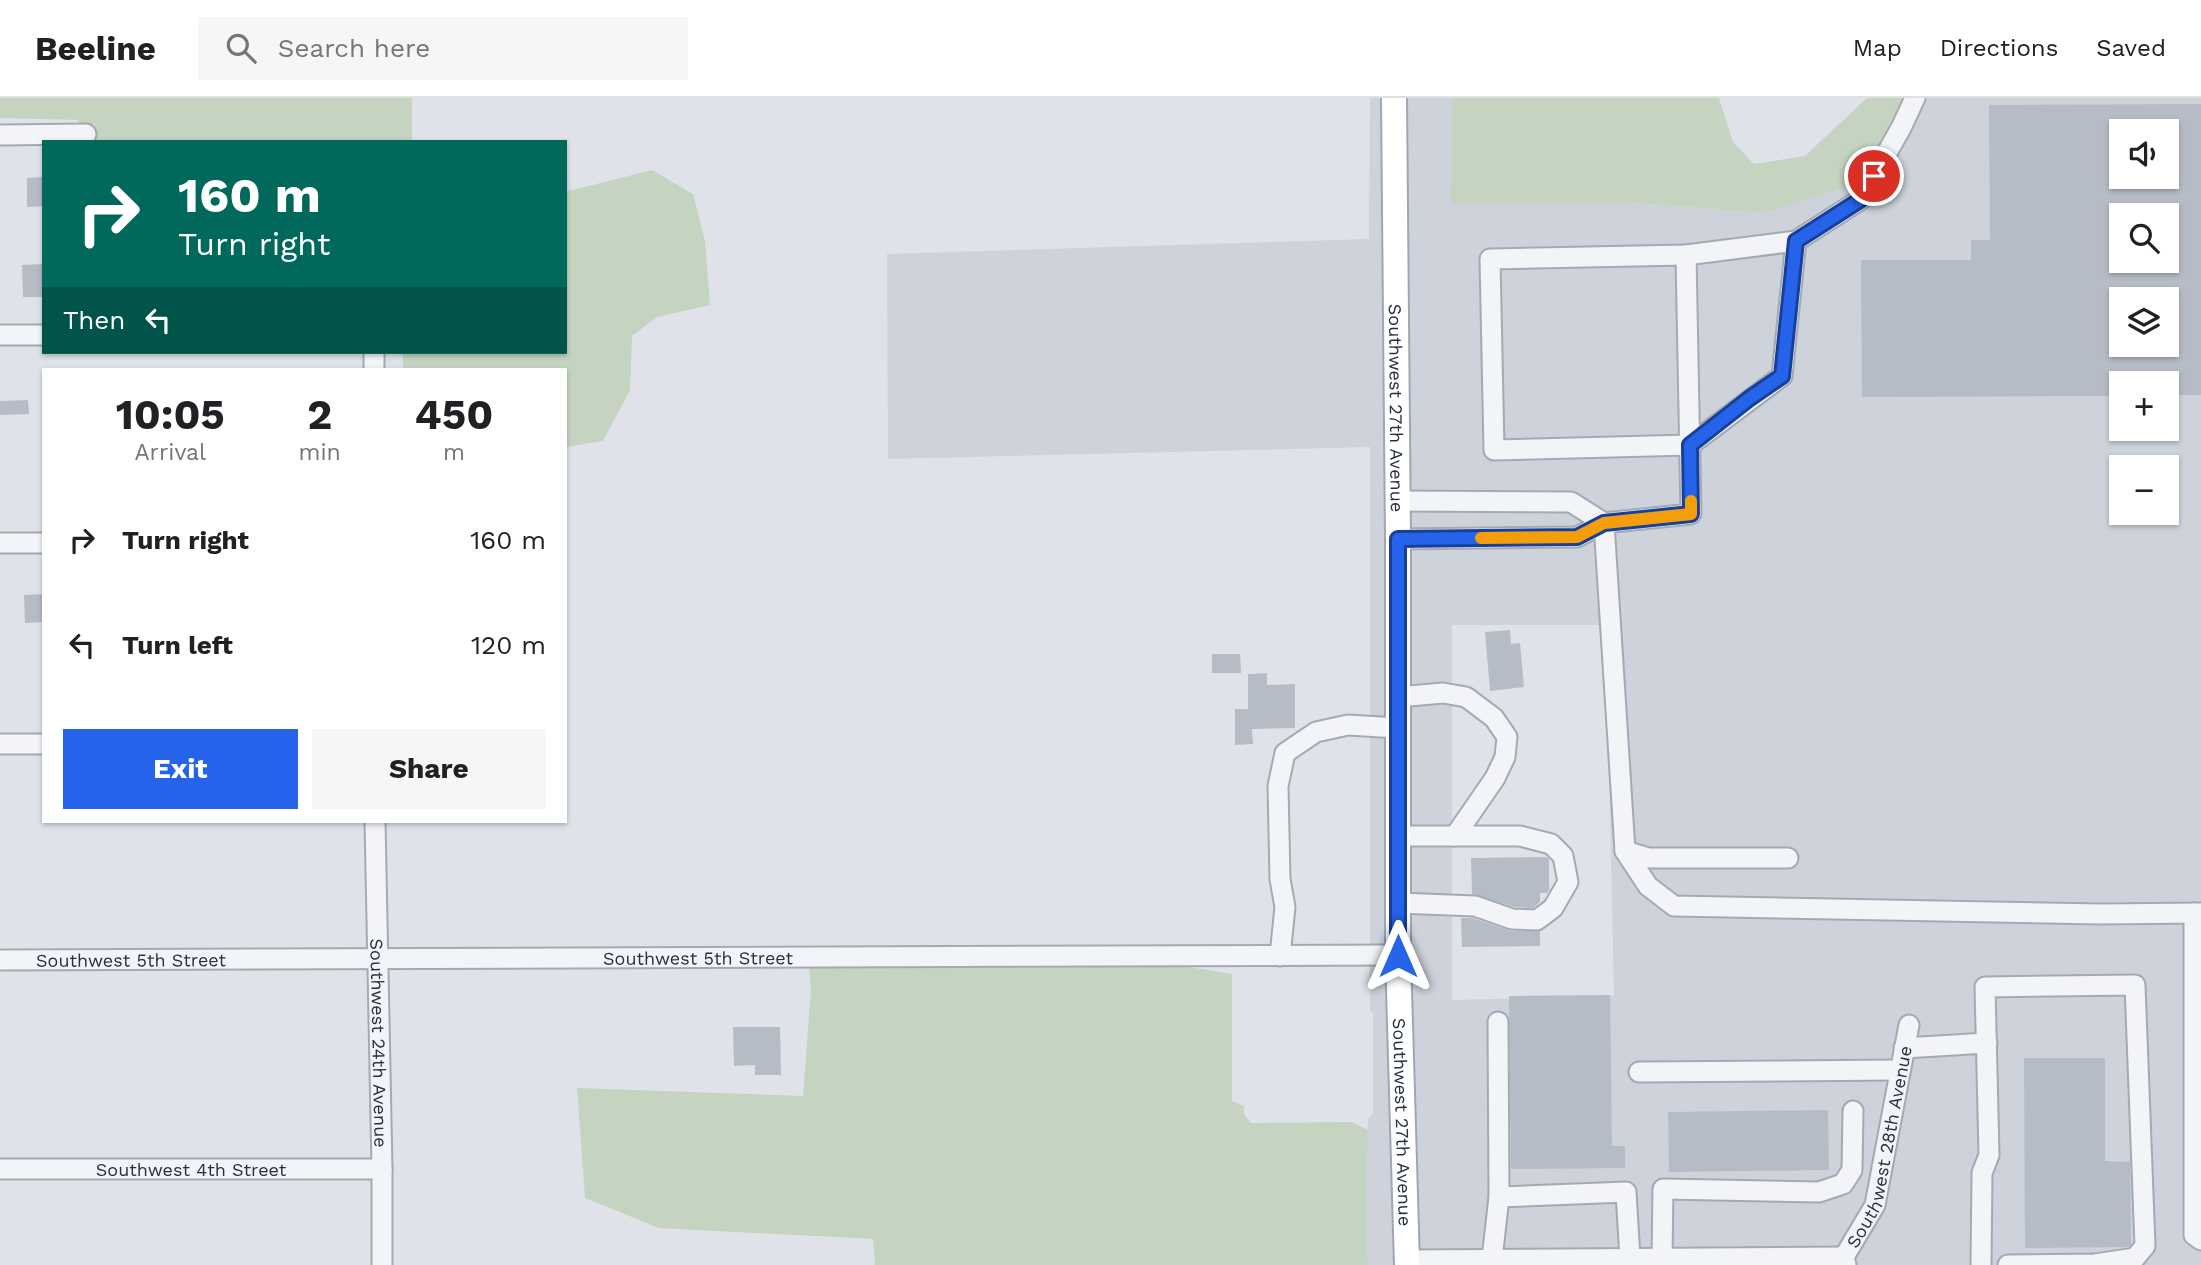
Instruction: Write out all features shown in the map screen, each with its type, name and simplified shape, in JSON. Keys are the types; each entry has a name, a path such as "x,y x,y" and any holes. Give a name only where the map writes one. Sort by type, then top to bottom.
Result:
{"main road":[{"name":"Southwest 27th Avenue","path":"1394,98 1398,956 1407,1262"}],"street":[{"path":"1796,241 1782,376 1690,445 1494,450 1490,260 1686,255 1796,241 1860,200 1915,98"},
{"path":"0,135 86,134"},
{"path":"1398,539 1577,537 1604,523 1691,514 1686,255"},
{"path":"0,335 42,335"},
{"path":"1397,501 1571,502 1604,523"},
{"path":"1604,523 1625,851 1648,886 1674,906 2100,914 2198,913 2194,1235 2201,1240"},
{"path":"0,543 42,543"},
{"path":"1398,697 1443,693 1466,697 1494,718 1507,737 1505,757 1495,778 1455,836"},
{"path":"1280,956 1285,907 1280,879 1278,786 1285,752 1316,732 1348,725 1398,728"},
{"path":"0,744 42,744"},
{"name":"Southwest 24th Avenue","path":"375,823 382,1265"},
{"path":"1398,836 1520,836 1551,844 1563,856 1568,882 1553,908 1537,920 1512,919 1475,906 1398,903"},
{"path":"1625,851 1649,858 1788,858"},
{"name":"Southwest 5th Street","path":"0,960 1398,956"},
{"path":"1981,1265 1982,1173 1989,1155 1985,987 2135,985 2145,1246 2135,1258 2095,1264 2011,1265"},
{"path":"1492,1259 1499,1197 1498,1023"},
{"name":"Southwest 28th Avenue","path":"1845,1261 1875,1205 1909,1025"},
{"path":"1904,1048 1987,1043"},
{"path":"1639,1072 1900,1070"},
{"path":"1662,1258 1663,1189 1819,1192 1843,1184 1853,1170 1853,1111"},
{"name":"Southwest 4th Street","path":"0,1169 382,1169"},
{"path":"1499,1197 1626,1192 1630,1258"},
{"path":"1407,1262 1630,1258 1845,1261"}],"shaded area":[{"path":"1370,98 1386,98 1398,1265 1368,1265 1368,1119 1373,1113 1373,1013 1370,1011 1370,447 888,459 887,254 1369,239"},
{"path":"1404,98 1452,98 1452,203 1635,203 1762,213 1892,125 1904,98 2201,98 2201,1265 1415,1265 1407,955","holes":["1452,625 1606,625 1614,996 1452,1000"]}],"green space":[{"path":"0,98 412,98 412,140 95,140 95,124 79,124 78,120 0,118"},
{"path":"1452,98 1719,98 1733,142 1754,164 1805,156 1867,98 1904,98 1892,125 1842,188 1762,213 1635,203 1451,203"},
{"path":"652,170 693,194 705,241 710,305 657,317 632,336 630,390 603,441 567,447 567,368 403,368 403,354 567,354 567,191"},
{"path":"808,958 1133,958 1232,974 1232,1101 1244,1106 1244,1114 1251,1123 1352,1122 1368,1130 1368,1265 875,1265 873,1239 659,1228 585,1198 577,1088 803,1096 811,988"}],"building":[{"path":"2201,104 2201,395 2179,395 2179,371 2109,371 2109,396 1862,397 1861,260 1971,260 1971,240 1990,240 1989,105"},
{"path":"42,177 42,206 27,207 27,178"},
{"path":"42,264 42,297 23,297 22,265"},
{"path":"28,400 29,414 0,415 0,401"},
{"path":"42,594 42,622 25,623 24,595"},
{"path":"1510,630 1511,644 1520,643 1524,687 1490,691 1485,632"},
{"path":"1212,654 1240,654 1241,673 1212,673"},
{"path":"1267,673 1267,685 1295,684 1295,728 1252,729 1253,744 1235,745 1235,709 1248,709 1248,674"},
{"path":"1471,858 1549,859 1549,890 1547,893 1540,893 1540,902 1533,908 1514,907 1472,894"},
{"path":"1461,918 1473,918 1511,931 1540,931 1540,946 1462,947"},
{"path":"1610,995 1612,1146 1625,1146 1625,1168 1511,1169 1509,996"},
{"path":"733,1027 780,1027 781,1075 755,1075 755,1065 734,1066"},
{"path":"2024,1058 2105,1058 2105,1161 2130,1162 2129,1247 2025,1248"},
{"path":"1828,1110 1829,1170 1669,1172 1668,1112"}],"slow traffic":[{"path":"1481,538 1577,537 1604,523 1691,514 1691,501"}],"route":[{"path":"1398,956 1398,539 1577,537 1604,523 1691,514 1690,445 1782,376 1796,241 1860,200 1874,176"}]}
